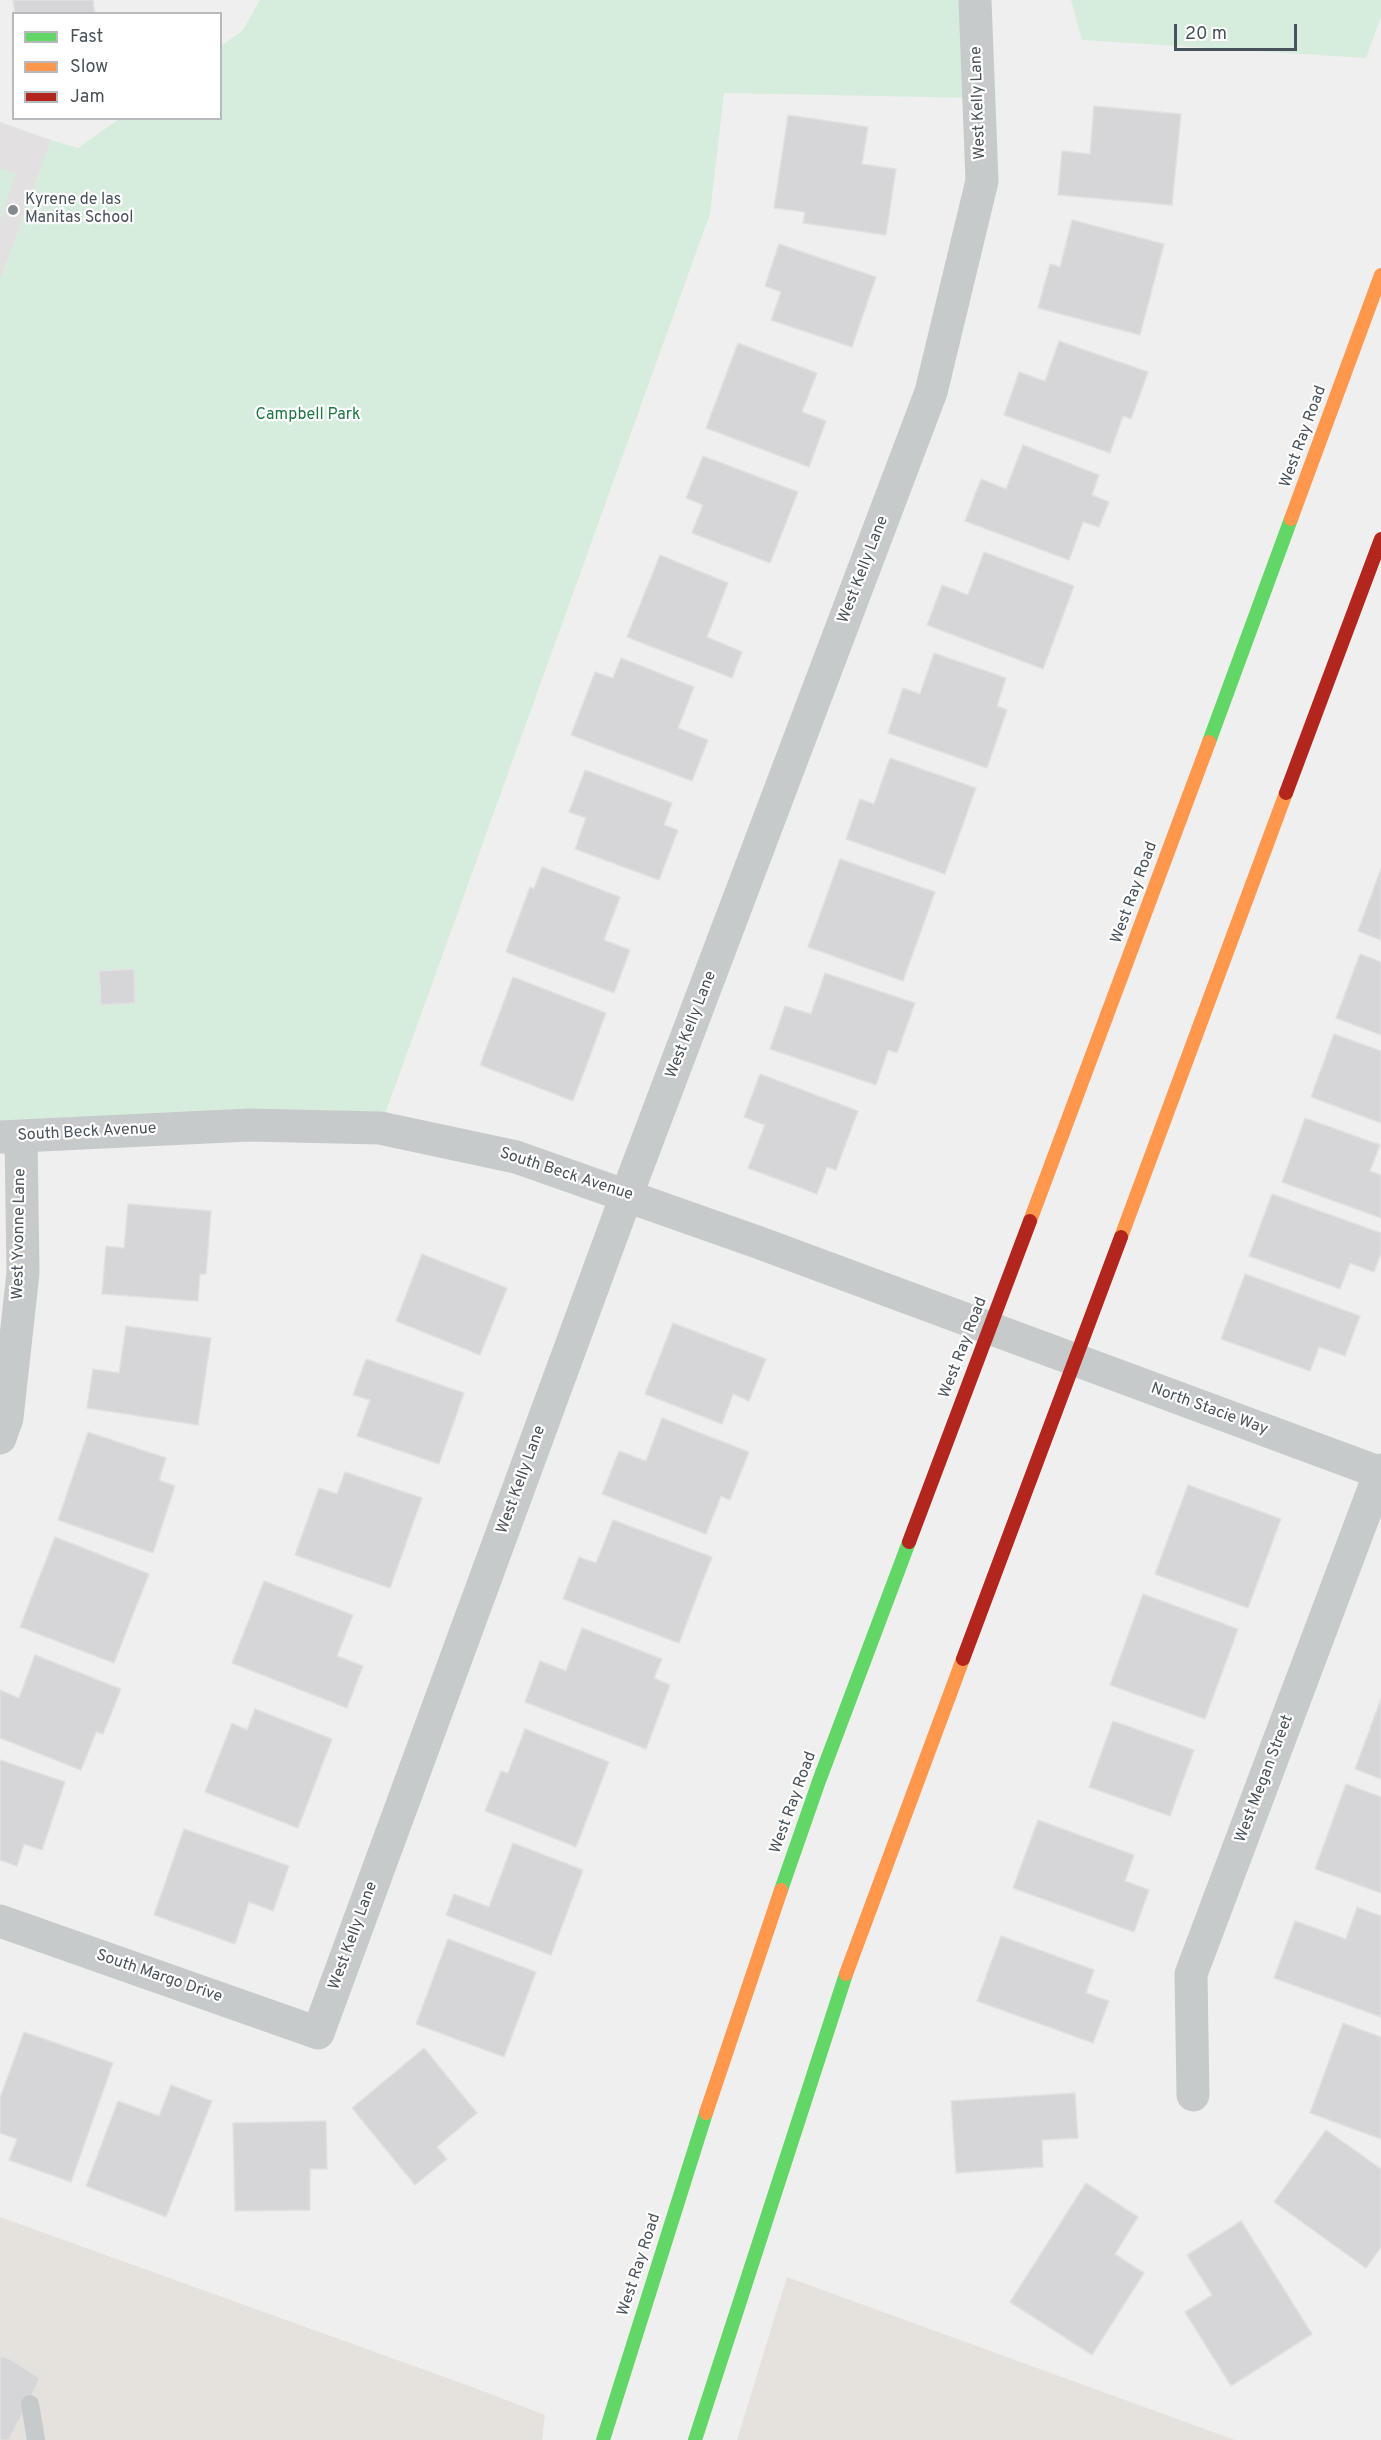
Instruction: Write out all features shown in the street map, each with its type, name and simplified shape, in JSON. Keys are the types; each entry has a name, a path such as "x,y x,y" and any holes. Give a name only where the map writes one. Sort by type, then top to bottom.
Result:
{"main road":[{"name":"West Ray Road","path":"603,2440 729,2041 819,1781 1137,936 1381,275"},
{"path":"695,2440 841,1987 1381,539"}],"street":[{"name":"West Kelly Lane","path":"318,2033 627,1194 931,392 982,181 975,0"},
{"name":"South Beck Avenue","path":"11,1136 249,1125 380,1128 516,1156 627,1194 1037,1346"},
{"name":"West Yvonne Lane","path":"0,1438 7,1418 23,1273 11,1136"},
{"name":"North Stacie Way","path":"1037,1346 1381,1472"},
{"name":"West Megan Street","path":"1194,2095 1191,1974 1381,1472"},
{"name":"South Margo Drive","path":"0,1921 318,2033"}],"lane":[{"path":"30,2404 36,2440"}],"shaded area":[{"name":"Kyrene de las Manitas School","path":"0,122 51,140 0,281"},
{"path":"0,2217 545,2415 542,2440 0,2440"},
{"path":"787,2277 1235,2440 737,2440"}],"green space":[{"name":"Campbell Park","path":"260,0 975,0 979,98 724,93 710,214 380,1128 0,1137 0,281 51,140 78,148 118,120 222,120 222,45 242,31"},
{"path":"1071,0 1381,0 1381,17 1366,58 1082,40"},
{"path":"0,169 16,174 0,220"}],"building":[{"path":"13,0 93,0 95,12 15,12"},
{"path":"1094,106 1181,114 1172,205 1058,195 1062,151 1090,154"},
{"path":"788,115 868,127 862,164 896,169 886,235 803,223 805,212 774,208"},
{"path":"1072,220 1164,244 1140,335 1038,308 1050,264 1060,267"},
{"path":"779,244 876,277 852,347 771,320 781,292 765,286"},
{"path":"1059,341 1148,372 1131,419 1123,416 1110,453 1004,415 1019,372 1045,381"},
{"path":"738,343 817,373 802,412 826,421 809,467 706,428"},
{"path":"1023,445 1099,475 1092,495 1109,502 1099,527 1083,522 1069,560 965,521 981,479 1006,489"},
{"path":"703,456 798,492 770,563 692,533 703,505 686,498"},
{"path":"984,552 1074,586 1043,669 927,625 942,585 968,595"},
{"path":"660,555 728,583 707,637 742,652 732,678 627,637"},
{"path":"934,653 1006,678 997,706 1007,710 987,768 888,733 903,688 920,694"},
{"path":"621,658 694,687 678,728 708,740 692,781 571,735 595,672 613,678"},
{"path":"890,758 976,788 945,874 846,839 860,799 874,804"},
{"path":"585,770 672,803 664,825 678,830 659,880 575,849 586,818 569,812"},
{"path":"840,859 935,892 903,981 808,947"},
{"path":"542,867 620,897 604,940 630,950 614,993 506,952 530,887 534,889"},
{"path":"1381,869 1381,940 1358,931"},
{"path":"1360,954 1381,962 1381,1035 1336,1018"},
{"path":"134,969 135,1003 101,1005 99,971"},
{"path":"825,973 915,1003 897,1053 888,1050 876,1085 770,1049 785,1006 811,1014"},
{"path":"513,977 606,1013 573,1101 480,1065"},
{"path":"1334,1034 1381,1051 1381,1123 1311,1097"},
{"path":"760,1074 858,1111 836,1170 827,1167 817,1194 748,1168 765,1125 744,1117"},
{"path":"1305,1118 1380,1145 1370,1171 1381,1175 1381,1218 1282,1182"},
{"path":"1272,1194 1381,1233 1381,1253 1374,1272 1350,1263 1340,1289 1249,1256"},
{"path":"128,1204 211,1211 206,1274 200,1274 198,1301 102,1294 106,1246 124,1248"},
{"path":"422,1254 507,1288 480,1355 396,1321"},
{"path":"1245,1274 1360,1316 1345,1356 1319,1347 1310,1371 1221,1339"},
{"path":"673,1323 766,1359 749,1401 733,1394 722,1424 645,1394"},
{"path":"126,1326 211,1338 198,1425 87,1408 93,1369 119,1373"},
{"path":"366,1359 464,1393 439,1464 357,1436 370,1400 353,1395"},
{"path":"662,1418 749,1452 730,1500 721,1496 706,1534 602,1494 619,1451 646,1461"},
{"path":"88,1432 166,1458 159,1480 175,1486 153,1553 58,1520"},
{"path":"345,1472 422,1498 390,1588 295,1555 319,1488 337,1494"},
{"path":"1188,1485 1281,1519 1248,1608 1155,1574"},
{"path":"613,1520 712,1557 679,1643 563,1599 579,1557 596,1563"},
{"path":"55,1537 149,1574 114,1663 20,1627"},
{"path":"264,1581 353,1615 337,1656 363,1666 347,1708 232,1663"},
{"path":"1143,1594 1238,1629 1205,1719 1110,1685"},
{"path":"582,1628 662,1659 654,1678 670,1685 646,1749 525,1702 540,1661 566,1671"},
{"path":"35,1655 121,1689 103,1734 96,1732 81,1770 0,1738 0,1690 19,1698"},
{"path":"1381,1699 1381,1779 1355,1769"},
{"path":"255,1709 332,1739 298,1828 205,1792 232,1723 247,1730"},
{"path":"1113,1721 1194,1750 1170,1816 1089,1787"},
{"path":"525,1729 609,1762 576,1847 485,1811 501,1771 508,1773"},
{"path":"0,1760 65,1782 42,1850 24,1844 17,1866 0,1860"},
{"path":"1346,1784 1381,1797 1381,1893 1315,1869"},
{"path":"1038,1820 1134,1855 1125,1881 1149,1890 1134,1932 1013,1888"},
{"path":"184,1829 289,1866 273,1911 249,1902 235,1944 154,1915"},
{"path":"513,1843 583,1870 551,1955 446,1915 454,1894 489,1907"},
{"path":"1357,1907 1381,1916 1381,2017 1274,1978 1295,1921 1346,1939"},
{"path":"1001,1936 1094,1970 1086,1993 1109,2001 1093,2043 977,2001"},
{"path":"448,1939 536,1972 504,2057 416,2024"},
{"path":"1343,2023 1381,2037 1381,2139 1310,2113"},
{"path":"24,2032 113,2063 71,2182 9,2160 17,2139 0,2133 0,2098"},
{"path":"424,2048 477,2113 437,2147 447,2159 415,2185 352,2108"},
{"path":"171,2085 212,2101 166,2217 86,2186 118,2101 159,2116"},
{"path":"1075,2093 1078,2138 1042,2140 1043,2167 956,2173 951,2101"},
{"path":"326,2121 327,2169 310,2169 310,2210 235,2211 233,2123"},
{"path":"1326,2130 1381,2169 1381,2247 1366,2268 1274,2202"},
{"path":"1086,2183 1138,2217 1115,2254 1144,2273 1092,2355 1010,2302"},
{"path":"1241,2221 1312,2334 1231,2386 1185,2312 1212,2295 1187,2255"},
{"path":"0,2356 10,2359 40,2378 9,2440 0,2440"}],"traffic: fast":[{"path":"1209,742 1291,519"},
{"path":"781,1890 819,1781 909,1542"},
{"path":"695,2440 846,1974"},
{"path":"603,2440 706,2113"}],"traffic: slow":[{"path":"1291,519 1381,275"},
{"path":"1030,1221 1209,742"},
{"path":"1121,1237 1286,793"},
{"path":"846,1974 963,1659"},
{"path":"706,2113 781,1890"}],"traffic: jam":[{"path":"1286,793 1381,539"},
{"path":"909,1542 1030,1221"},
{"path":"963,1659 1121,1237"}],"place":[{"name":"Kyrene de las Manitas School","path":"13,210"}]}
